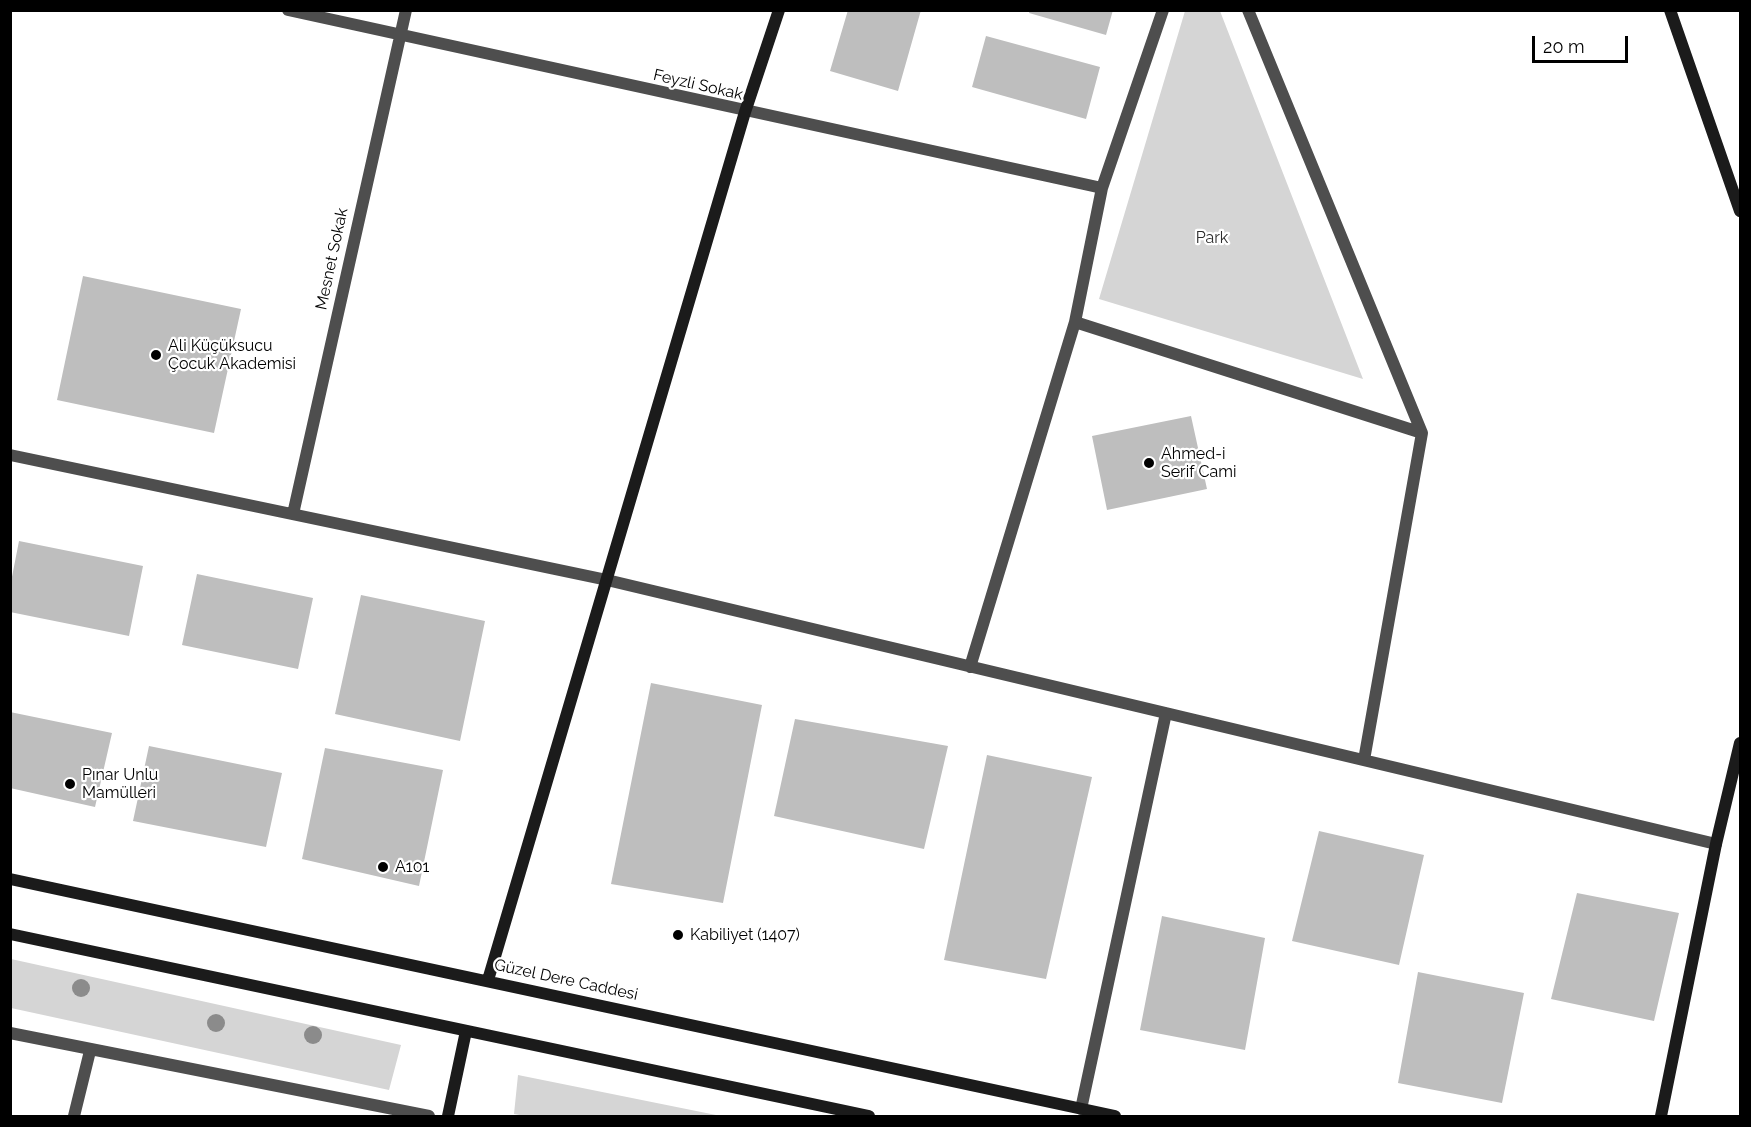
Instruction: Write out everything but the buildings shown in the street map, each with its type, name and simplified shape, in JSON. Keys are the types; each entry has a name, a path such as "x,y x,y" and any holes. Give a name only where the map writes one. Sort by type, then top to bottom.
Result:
{"main road":[{"path":"488,980 745,112 779,10"},
{"path":"1670,10 1740,211"},
{"path":"1661,1116 1716,844 1740,743"},
{"name":"Güzel Dere Caddesi","path":"10,879 1115,1116"},
{"path":"10,934 869,1116"},
{"path":"448,1116 466,1030"}],"street":[{"name":"Feyzli Sokak","path":"288,10 745,112 1102,188"},
{"name":"Mesnet Sokak","path":"293,514 398,35 406,10"},
{"path":"970,667 1076,322 1102,188 1163,10"},
{"path":"1248,10 1422,433 1364,760"},
{"path":"1076,322 1422,433"},
{"path":"10,455 607,580 1716,844"},
{"path":"1081,1109 1166,713"},
{"path":"10,1033 90,1051 429,1116"},
{"path":"74,1116 90,1051"}],"green space":[{"name":"Park","path":"1185,11 1220,11 1363,379 1099,299"},
{"path":"11,959 401,1045 389,1090 11,1008"},
{"path":"518,1075 721,1116 525,1116 514,1114"}],"place":[{"name":"Ali Küçüksucu Çocuk Akademisi","path":"156,355"},
{"name":"Ahmed-i Serif Cami","path":"1149,463"},
{"name":"Pınar Unlu Mamülleri","path":"70,784"},
{"name":"A101","path":"383,867"},
{"name":"Kabiliyet (1407)","path":"678,935"}]}
